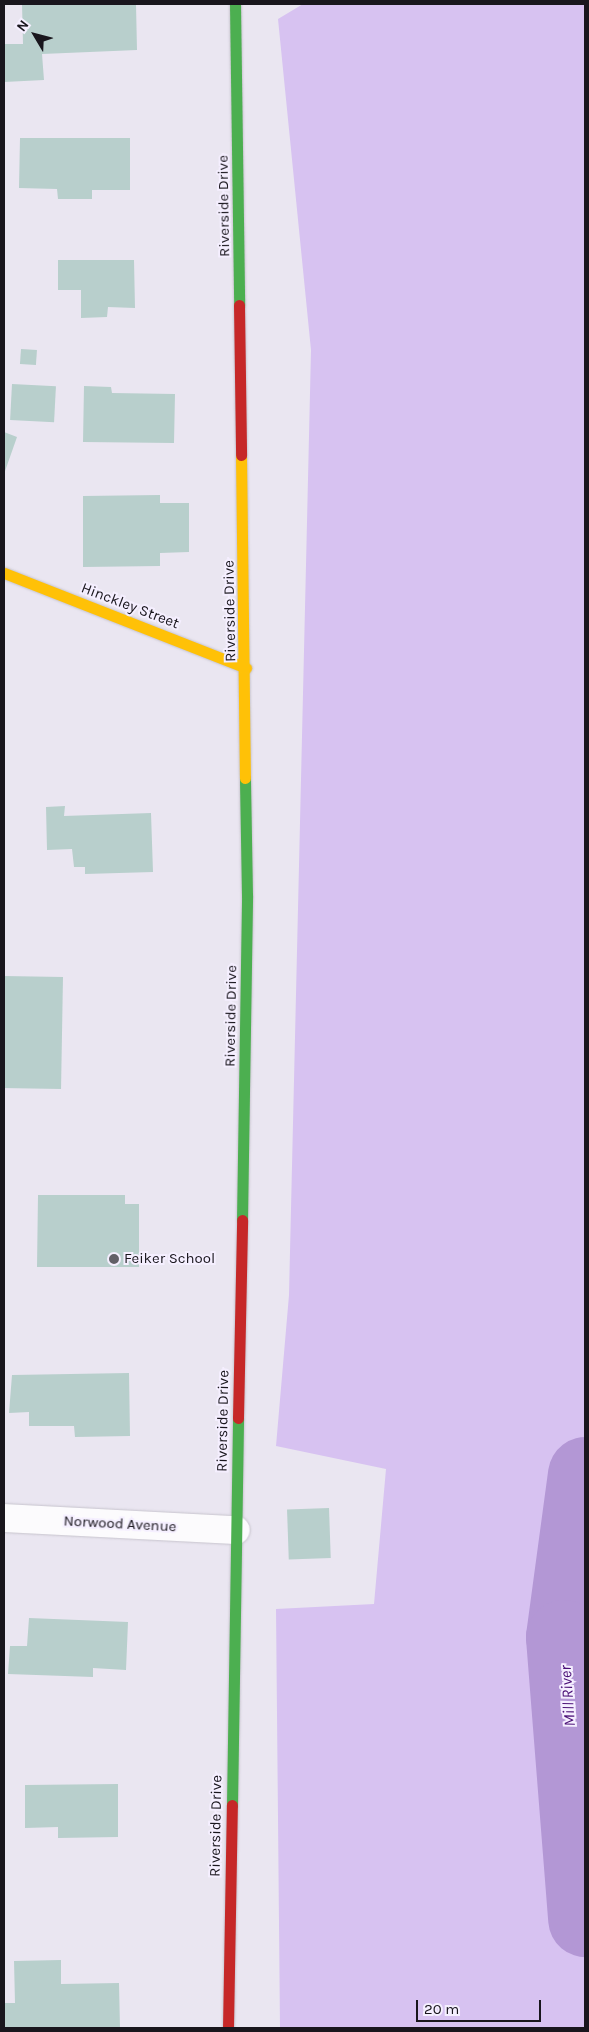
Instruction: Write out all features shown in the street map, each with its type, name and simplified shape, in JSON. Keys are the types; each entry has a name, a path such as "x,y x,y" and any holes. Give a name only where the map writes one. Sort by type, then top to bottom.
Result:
{"street":[{"name":"Riverside Drive","path":"228,2028 246,1025 246,668 235,4"},
{"name":"Hinckley Street","path":"4,573 246,668"},
{"name":"Norwood Avenue","path":"4,1518 236,1530"}],"shaded area":[{"path":"303,4 585,4 585,2028 280,2028 276,1609 374,1604 386,1469 276,1446 289,1295 311,350 278,19"}],"building":[{"path":"22,4 136,4 137,50 42,54 44,80 4,82 4,44 23,44"},
{"path":"20,138 130,138 130,190 92,190 92,199 58,199 57,189 19,188"},
{"path":"58,260 134,260 135,308 108,307 107,317 81,318 81,290 58,290"},
{"path":"21,349 37,350 36,365 20,364"},
{"path":"12,384 56,386 54,422 10,420"},
{"path":"84,386 111,387 112,393 175,394 174,443 83,442"},
{"path":"4,432 17,437 4,474"},
{"path":"160,495 160,503 189,503 189,552 160,553 160,566 83,567 83,496"},
{"path":"65,806 64,816 151,813 153,872 85,874 85,867 74,867 72,849 47,850 46,807"},
{"path":"4,976 63,977 61,1089 4,1088"},
{"path":"38,1195 125,1195 125,1204 139,1204 139,1267 37,1267"},
{"path":"129,1373 130,1436 75,1437 74,1426 29,1426 29,1412 9,1413 12,1375"},
{"path":"329,1508 331,1558 289,1559 287,1509"},
{"path":"29,1618 128,1622 126,1670 93,1668 93,1677 8,1674 10,1646 27,1646"},
{"path":"118,1784 118,1837 58,1838 58,1827 25,1828 25,1785"},
{"path":"61,1960 61,1984 119,1983 120,2028 4,2028 4,2003 15,2003 14,1961"}],"waterway":[{"name":"Mill River","path":"585,1474 563,1637 585,1919"}],"traffic: fast":[{"path":"235,4 239,305"},
{"path":"242,1220 247,895 245,778"},
{"path":"232,1805 238,1418"}],"traffic: slow":[{"path":"241,455 245,778"},
{"path":"4,573 246,668"}],"traffic: jam":[{"path":"239,305 241,455"},
{"path":"238,1418 242,1220"},
{"path":"228,2028 232,1805"}],"place":[{"name":"Feiker School","path":"114,1259"}]}
